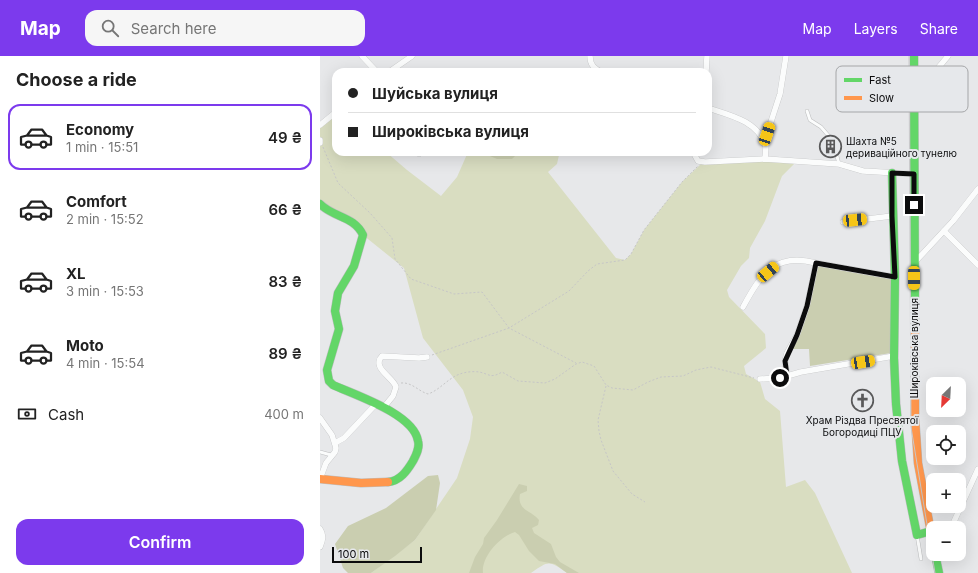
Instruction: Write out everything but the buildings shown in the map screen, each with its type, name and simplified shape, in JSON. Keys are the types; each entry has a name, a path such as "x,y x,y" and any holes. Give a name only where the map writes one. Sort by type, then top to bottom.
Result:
{"street":[{"path":"362,56 374,68"},
{"path":"590,56 590,62 594,68"},
{"path":"706,68 707,56"},
{"path":"765,159 767,134 780,94 786,56"},
{"path":"940,66 948,56"},
{"path":"395,68 410,57"},
{"path":"712,109 749,124 758,131 766,149"},
{"name":"Широківська вулиця","path":"914,112 915,423 918,463 929,521"},
{"path":"320,125 332,115"},
{"path":"695,156 698,161 705,162 765,159 839,164 863,171 914,174"},
{"path":"892,173 892,216 895,277 894,385 898,432 908,496 917,535 926,532"},
{"path":"914,262 944,231 978,189"},
{"path":"320,204 326,210 354,222 360,228 363,235 354,266 338,293 335,311 339,329 328,370 330,381 333,385 384,407 397,415 416,434 419,442 419,449 399,479 394,482 355,482 320,479 326,463 335,452 335,443 329,430 320,418"},
{"path":"843,222 892,216"},
{"path":"944,231 978,265"},
{"path":"743,307 760,279 775,266 784,261 793,259 802,259 816,263 895,277"},
{"path":"787,375 785,361 797,335 807,306 816,263"},
{"path":"384,407 393,396 396,387 379,366 379,361 382,356 427,357"},
{"path":"760,379 780,378 787,375 894,356"},
{"path":"335,443 344,438 376,404"},
{"path":"954,521 978,469"},
{"path":"320,529 323,537 320,547"},
{"path":"936,561 939,573"}],"lane":[{"path":"807,111 810,120 821,127 832,141 839,164"},
{"path":"320,452 331,456"},
{"path":"917,535 920,559"}],"path":[{"path":"320,141 338,183 370,213 392,238 395,259 412,279 454,294 482,292 509,328 576,364"},
{"path":"427,357 509,328 569,291 588,271 597,264 625,260 631,254 644,230 682,182 685,181 697,167 705,162"},
{"path":"395,384 405,383 415,386 428,394 459,374 480,372 486,375 497,376 502,372 518,381 545,383 555,379 576,364 582,362 594,366 606,385 612,388 633,390 661,377 683,376 696,370 711,367 760,379"},
{"path":"606,385 598,420 598,431 613,471 632,494 645,502"}],"green space":[{"path":"332,115 332,156 391,156 441,196 457,177 466,156 559,156 557,164 548,172 616,258 625,260 631,254 644,230 682,182 701,164 709,161 796,162 782,176 765,221 750,248 749,258 741,266 727,290 729,297 765,334 766,348 744,366 746,374 760,382 765,399 780,411 786,487 805,480 815,493 852,573 567,573 552,564 545,564 531,573 371,573 415,540 457,478 470,439 473,417 463,390 423,338 404,268 363,235 360,229 320,204 320,125"},
{"path":"490,156 515,156 512,159 497,159"},
{"path":"818,265 893,279 891,353 810,366 809,349 791,349 797,339 805,318"},
{"path":"438,475 440,483 436,510 415,540 371,573 348,573 343,568 335,544 348,526 386,508 428,476"},
{"path":"519,484 527,486 527,491 520,494 521,504 525,510 539,520 538,525 532,528 534,533 551,544 556,557 560,562 579,573 567,573 555,564 539,561 529,551 519,535 515,532 503,538 488,554 483,567 483,573 469,573 475,557 483,544 484,538"}],"tram line":[{"path":"909,56 909,66"},
{"path":"909,112 911,427 935,573"}],"traffic: fast":[{"path":"914,56 914,66"},
{"path":"914,112 915,321"},
{"path":"892,173 895,276 894,358 896,404 902,461 917,535 926,532"},
{"path":"320,204 325,209 354,224 363,235 354,266 338,293 335,311 339,329 327,370 329,381 333,385 369,400 395,414 406,422 414,431 418,441 417,451 413,461 403,475 396,480 388,482"},
{"path":"936,561 939,573"}],"traffic: slow":[{"path":"915,321 915,418 918,463 929,521"},
{"path":"320,479 361,483 388,482"}],"place":[{"name":"Шахта №5 дериваційного тунелю","path":"830,147"},
{"name":"Храм Різдва Пресвятої Богородиці ПЦУ","path":"862,400"}],"route":[{"path":"780,378 787,375 785,361 787,353 797,335 807,306 816,263 895,277 892,216 892,173 914,174 914,205"}]}
